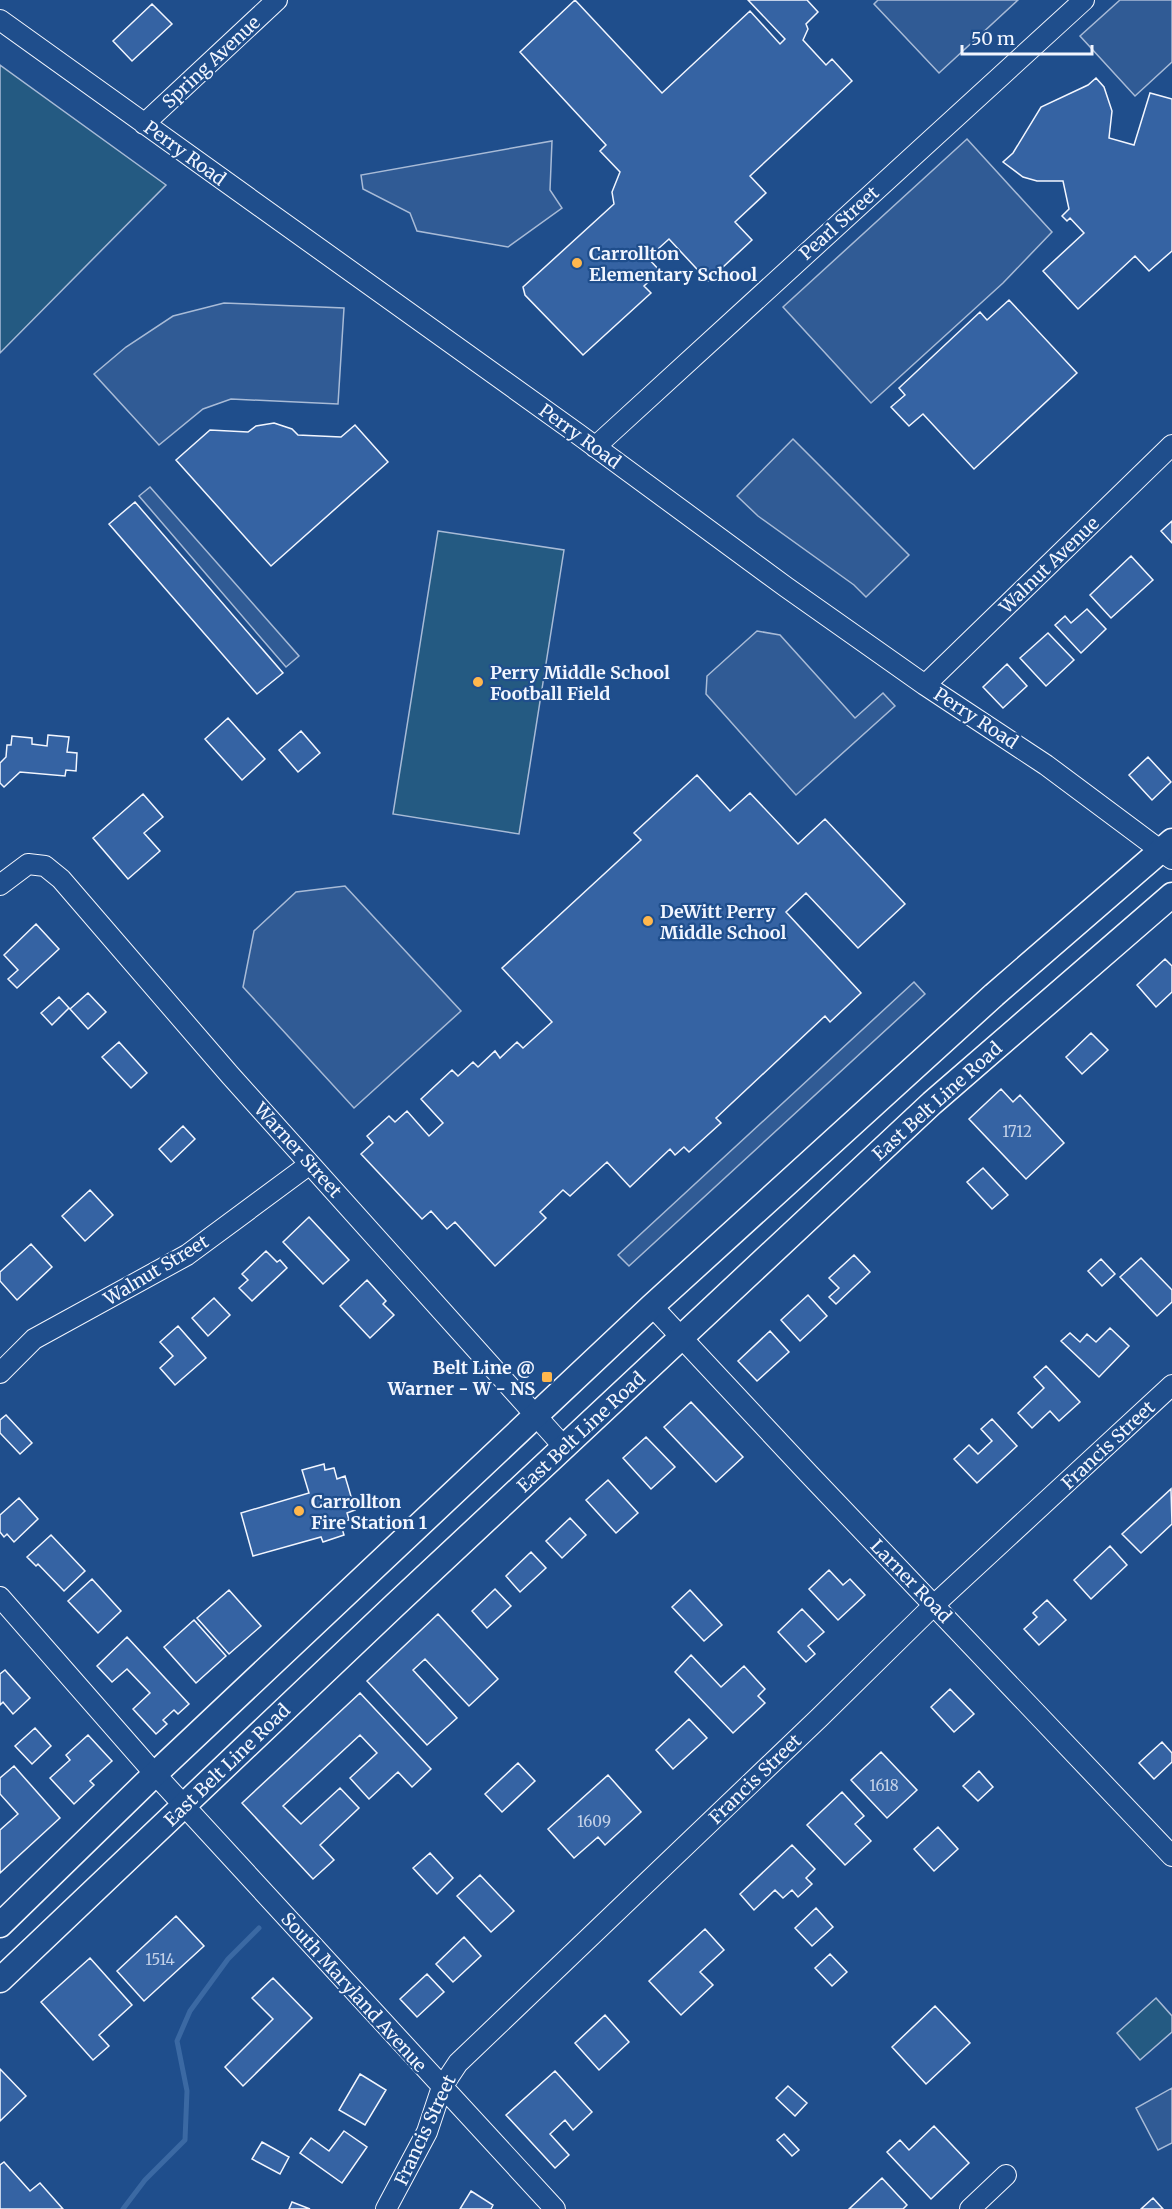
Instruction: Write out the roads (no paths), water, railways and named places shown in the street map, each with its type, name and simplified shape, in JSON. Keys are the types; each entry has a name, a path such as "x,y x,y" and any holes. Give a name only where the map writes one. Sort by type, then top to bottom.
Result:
{"main road":[{"path":"0,1925 155,1774 652,1306 994,994 1168,850"},
{"name":"East Belt Line Road","path":"0,1980 932,1103 1172,895"}],"street":[{"name":"Spring Avenue","path":"144,124 277,0"},
{"name":"Pearl Street","path":"595,447 1084,0"},
{"name":"Perry Road","path":"0,20 925,685 1168,850"},
{"name":"Walnut Avenue","path":"925,685 1172,445"},
{"name":"Warner Street","path":"0,885 28,864 45,866 61,879 310,1164 564,1447"},
{"name":"Walnut Street","path":"0,1373 33,1340 187,1256 310,1164"},
{"name":"Larner Road","path":"652,1306 1172,1856"},
{"name":"Francis Street","path":"386,2209 427,2132 442,2087 458,2062 811,1726 934,1605 1172,1385"},
{"name":"South Maryland Avenue","path":"0,1597 184,1806 555,2209"},
{"path":"970,2209 1006,2175"}],"waterway":[{"path":"123,2209 145,2180 185,2140 187,2091 177,2041 190,2011 228,1959 259,1928"}],"place":[{"name":"Carrollton Elementary School","path":"577,263"},
{"name":"Perry Middle School Football Field","path":"478,682"},
{"name":"DeWitt Perry Middle School","path":"648,921"},
{"name":"Belt Line @ Warner - W - NS","path":"547,1377"},
{"name":"Carrollton Fire Station 1","path":"299,1511"}]}
